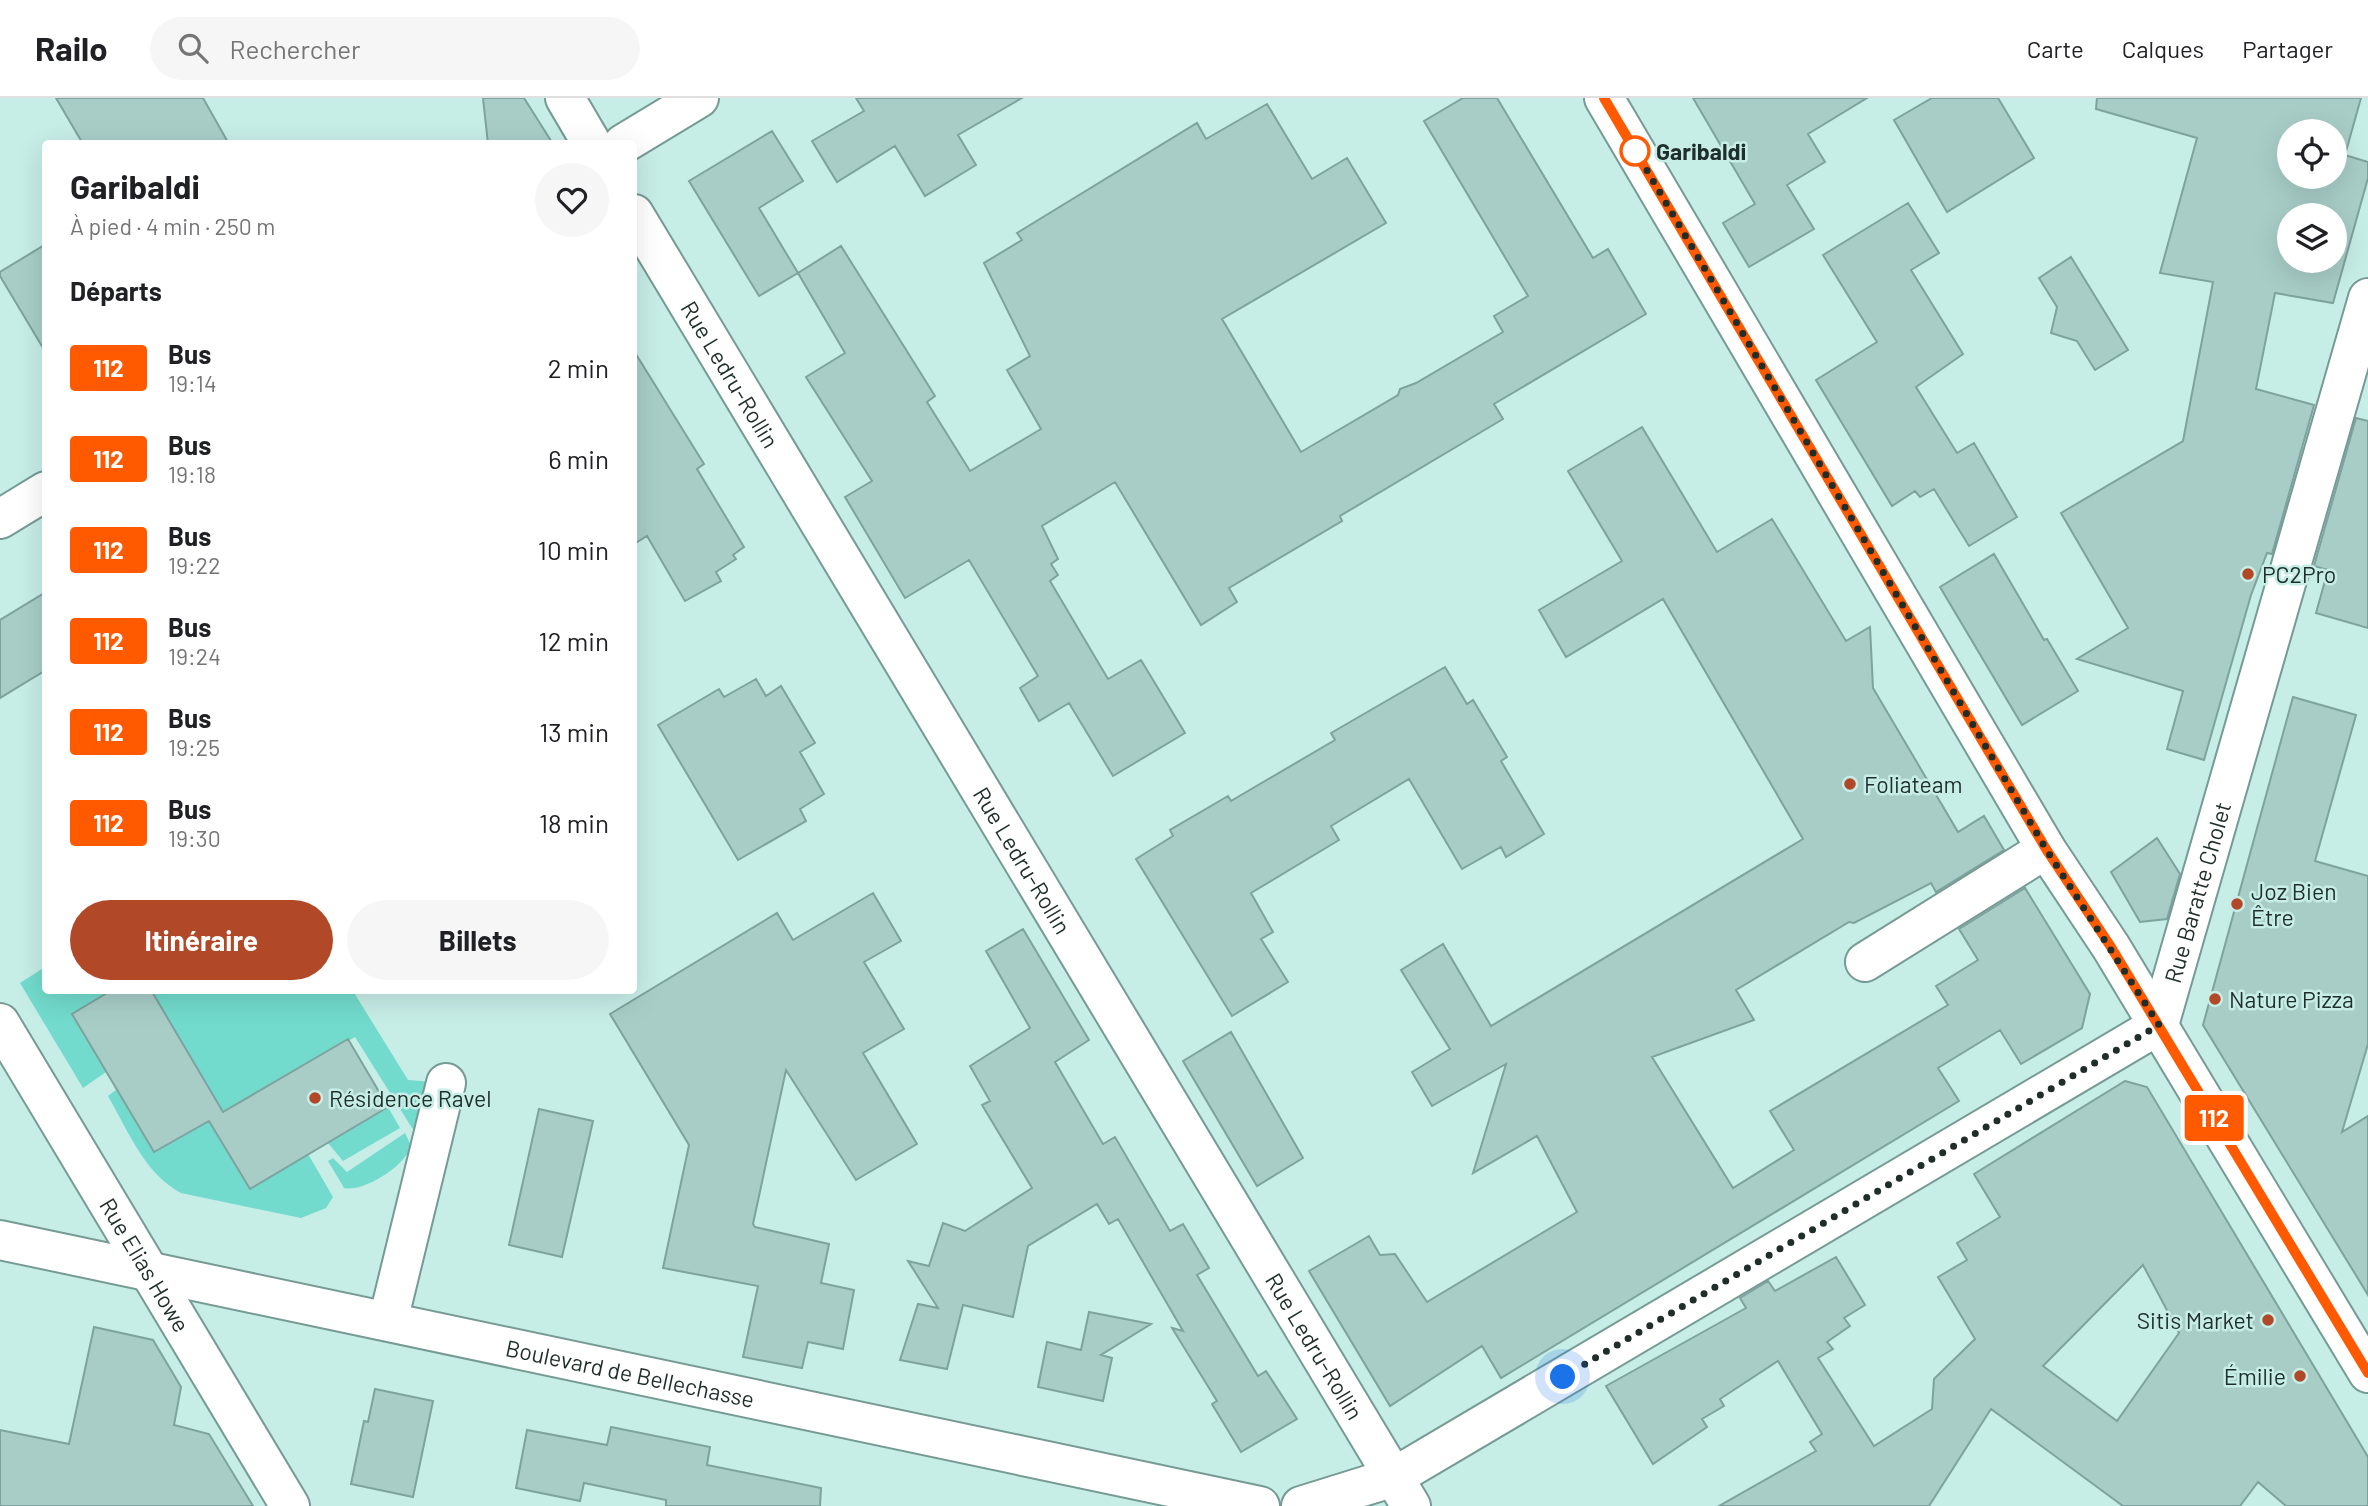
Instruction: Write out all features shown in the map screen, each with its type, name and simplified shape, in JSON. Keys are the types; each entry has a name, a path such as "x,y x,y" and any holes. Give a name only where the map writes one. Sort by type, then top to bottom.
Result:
{"street":[{"path":"565,98 590,140"},
{"path":"630,140 699,98"},
{"path":"1604,98 2046,849 2159,1025 2368,1373"},
{"name":"Rue Ledru-Rollin","path":"637,219 1403,1492"},
{"name":"Rue Baratte Cholet","path":"2159,1025 2368,298"},
{"path":"0,519 42,493"},
{"path":"1866,962 2046,849"},
{"name":"Rue Elias Howe","path":"0,1023 290,1506"},
{"path":"1301,1506 1403,1492 2159,1025"},
{"path":"388,1321 446,1083"},
{"name":"Boulevard de Bellechasse","path":"0,1240 1260,1506"}],"green space":[{"path":"42,969 42,994 107,994 72,1014 106,1072 83,1088 20,983"},
{"path":"153,994 355,994 408,1080 434,1082 418,1133 412,1128 355,1037 223,1112"},
{"path":"117,1089 308,1154 333,1197 326,1208 301,1218 181,1193 157,1175 138,1150 108,1096"},
{"path":"388,1107 400,1128 343,1161 328,1143"},
{"path":"405,1133 411,1145 402,1161 372,1182 344,1188 328,1161 333,1158 347,1172"}],"building":[{"path":"56,98 203,98 227,140 81,140"},
{"path":"483,98 524,98 550,140 488,140"},
{"path":"856,98 1022,98 958,135 976,165 925,196 895,146 837,182 812,141 864,111"},
{"path":"1463,98 1497,98 1593,258 1608,249 1646,314 1494,404 1503,419 1340,516 1342,521 1229,588 1237,602 1201,625 1115,482 1042,526 1058,559 1051,564 1058,575 1050,581 1108,679 1141,660 1185,733 1113,776 1069,703 1039,721 1020,688 1038,676 969,560 905,598 845,497 872,481 806,377 845,353 798,273 841,246 935,396 927,402 970,471 1041,429 1007,370 1030,356 984,263 1022,240 1017,233 1197,123 1206,139 1267,104 1312,179 1347,158 1386,223 1222,319 1301,452 1398,395 1400,389 1416,383 1503,332 1494,316 1528,296 1424,121"},
{"path":"1693,98 1867,98 1808,134 1825,162 1787,185 1814,229 1749,267 1723,223 1755,204"},
{"path":"1932,98 1998,98 2034,158 1947,212 1894,120"},
{"path":"2097,98 2361,98 2347,148 2347,119 2277,119 2277,189 2347,189 2347,156 2368,162 2368,178 2347,253 2347,203 2277,203 2277,273 2341,273 2333,303 2275,293 2256,389 2314,405 2272,554 2267,553 2251,595 2204,760 2167,749 2183,691 2077,659 2128,628 2061,513 2183,441 2213,282 2160,273 2197,138 2096,109"},
{"path":"772,131 803,181 759,208 798,273 759,296 689,181"},
{"path":"1908,203 1939,253 1911,270 1963,354 1916,387 1957,453 1974,443 2017,517 1969,546 1934,489 1920,497 1915,491 1892,506 1816,380 1877,342 1823,255"},
{"path":"42,246 42,346 0,276 0,272"},
{"path":"2071,257 2128,350 2095,370 2077,341 2051,333 2057,307 2039,278"},
{"path":"637,356 704,464 697,469 744,547 733,555 736,559 716,572 721,581 685,601 647,536 637,542"},
{"path":"2356,418 2368,421 2368,628 2316,613 2328,570 2314,566"},
{"path":"1642,427 1717,552 1772,519 1846,641 1870,627 1873,688 1958,832 1984,816 2004,850 1936,892 1931,883 1854,923 1849,922 1736,990 1754,1020 1652,1057 1733,1188 1794,1150 1770,1111 1948,1005 1936,986 1978,960 1959,929 2025,888 2090,994 2082,1028 2021,1064 2000,1030 1938,1068 1959,1101 1501,1378 1482,1346 1390,1406 1309,1271 1369,1236 1380,1255 1395,1254 1427,1302 1577,1212 1537,1136 1473,1173 1506,1064 1432,1106 1412,1072 1450,1049 1401,970 1443,944 1491,1026 1803,839 1663,599 1566,657 1539,610 1622,561 1568,471"},
{"path":"1994,554 2044,640 2047,639 2078,691 2022,725 1940,587"},
{"path":"42,594 42,672 0,698 0,620"},
{"path":"1445,667 1467,704 1473,700 1507,757 1501,761 1544,834 1506,857 1501,847 1462,869 1409,779 1331,826 1339,840 1251,893 1273,932 1261,939 1288,982 1232,1016 1136,859 1173,836 1170,830 1228,796 1231,801 1335,740 1331,733"},
{"path":"756,679 766,696 781,686 815,743 800,752 824,794 800,809 806,821 738,860 658,725 719,689 724,697"},
{"path":"2293,697 2356,715 2315,861 2368,876 2368,1044 2342,1132 2368,1116 2368,1295 2203,1025"},
{"path":"2157,838 2180,874 2167,919 2140,922 2111,872"},
{"path":"873,893 901,941 864,962 904,1029 863,1053 917,1144 856,1180 786,1070 753,1224 755,1227 829,1244 821,1283 854,1290 843,1349 808,1342 802,1368 743,1357 758,1286 663,1268 689,1145 610,1014 777,913 793,940"},
{"path":"1023,929 1089,1040 1055,1062 1103,1144 1115,1137 1170,1231 1183,1224 1209,1268 1197,1275 1258,1376 1266,1371 1297,1419 1241,1452 1212,1404 1217,1401 1172,1328 1183,1331 1118,1219 1109,1224 1097,1204 1028,1246 1013,1317 963,1305 947,1369 900,1360 918,1304 938,1308 908,1261 929,1266 943,1223 965,1231 1032,1188 982,1105 990,1101 970,1066 1030,1028 986,951"},
{"name":"Résidence Ravel","path":"105,994 153,994 223,1112 348,1039 388,1107 250,1189 209,1121 154,1152 72,1014"},
{"path":"1231,1032 1303,1158 1257,1186 1183,1061"},
{"path":"2125,1081 2147,1087 2368,1457 2368,1506 2286,1506 2258,1482 2240,1506 2123,1506 1991,1409 1929,1506 1719,1506 1816,1451 1810,1442 1822,1434 1778,1361 1720,1399 1724,1406 1702,1419 1707,1427 1653,1464 1606,1386 1746,1308 1740,1298 1768,1281 1775,1291 1836,1257 1865,1305 1844,1318 1850,1326 1827,1342 1833,1349 1818,1358 1874,1446 1932,1409 1934,1379 1975,1339 1938,1277 1967,1260 1957,1243 2000,1217 1974,1174","holes":["2143,1265 2179,1333 2117,1421 2043,1366"]},
{"path":"539,1109 593,1121 562,1257 509,1245"},
{"path":"1089,1312 1151,1324 1101,1355 1112,1358 1103,1401 1038,1387 1047,1342 1081,1350"},
{"path":"94,1327 153,1340 181,1387 174,1425 209,1434 253,1506 0,1506 0,1430 69,1444"},
{"path":"375,1389 433,1401 413,1497 351,1484 364,1421 368,1422"},
{"path":"611,1427 710,1447 707,1465 821,1488 820,1506 666,1506 666,1500 584,1483 580,1501 516,1488 527,1430 607,1445"}],"bus line":[{"name":"112","path":"1604,98 2046,849 2159,1025 2368,1373"}],"place":[{"name":"Garibaldi","path":"1635,151"},
{"name":"PC2Pro","path":"2248,574"},
{"name":"Foliateam","path":"1850,784"},
{"name":"Joz Bien Être","path":"2237,904"},
{"name":"Nature Pizza","path":"2215,999"},
{"name":"Résidence Ravel","path":"315,1098"},
{"name":"Sitis Market","path":"2268,1320"},
{"name":"Émilie","path":"2300,1376"}],"route":[{"path":"1563,1377 2159,1025 2046,849 1632,145 1635,151"}]}
